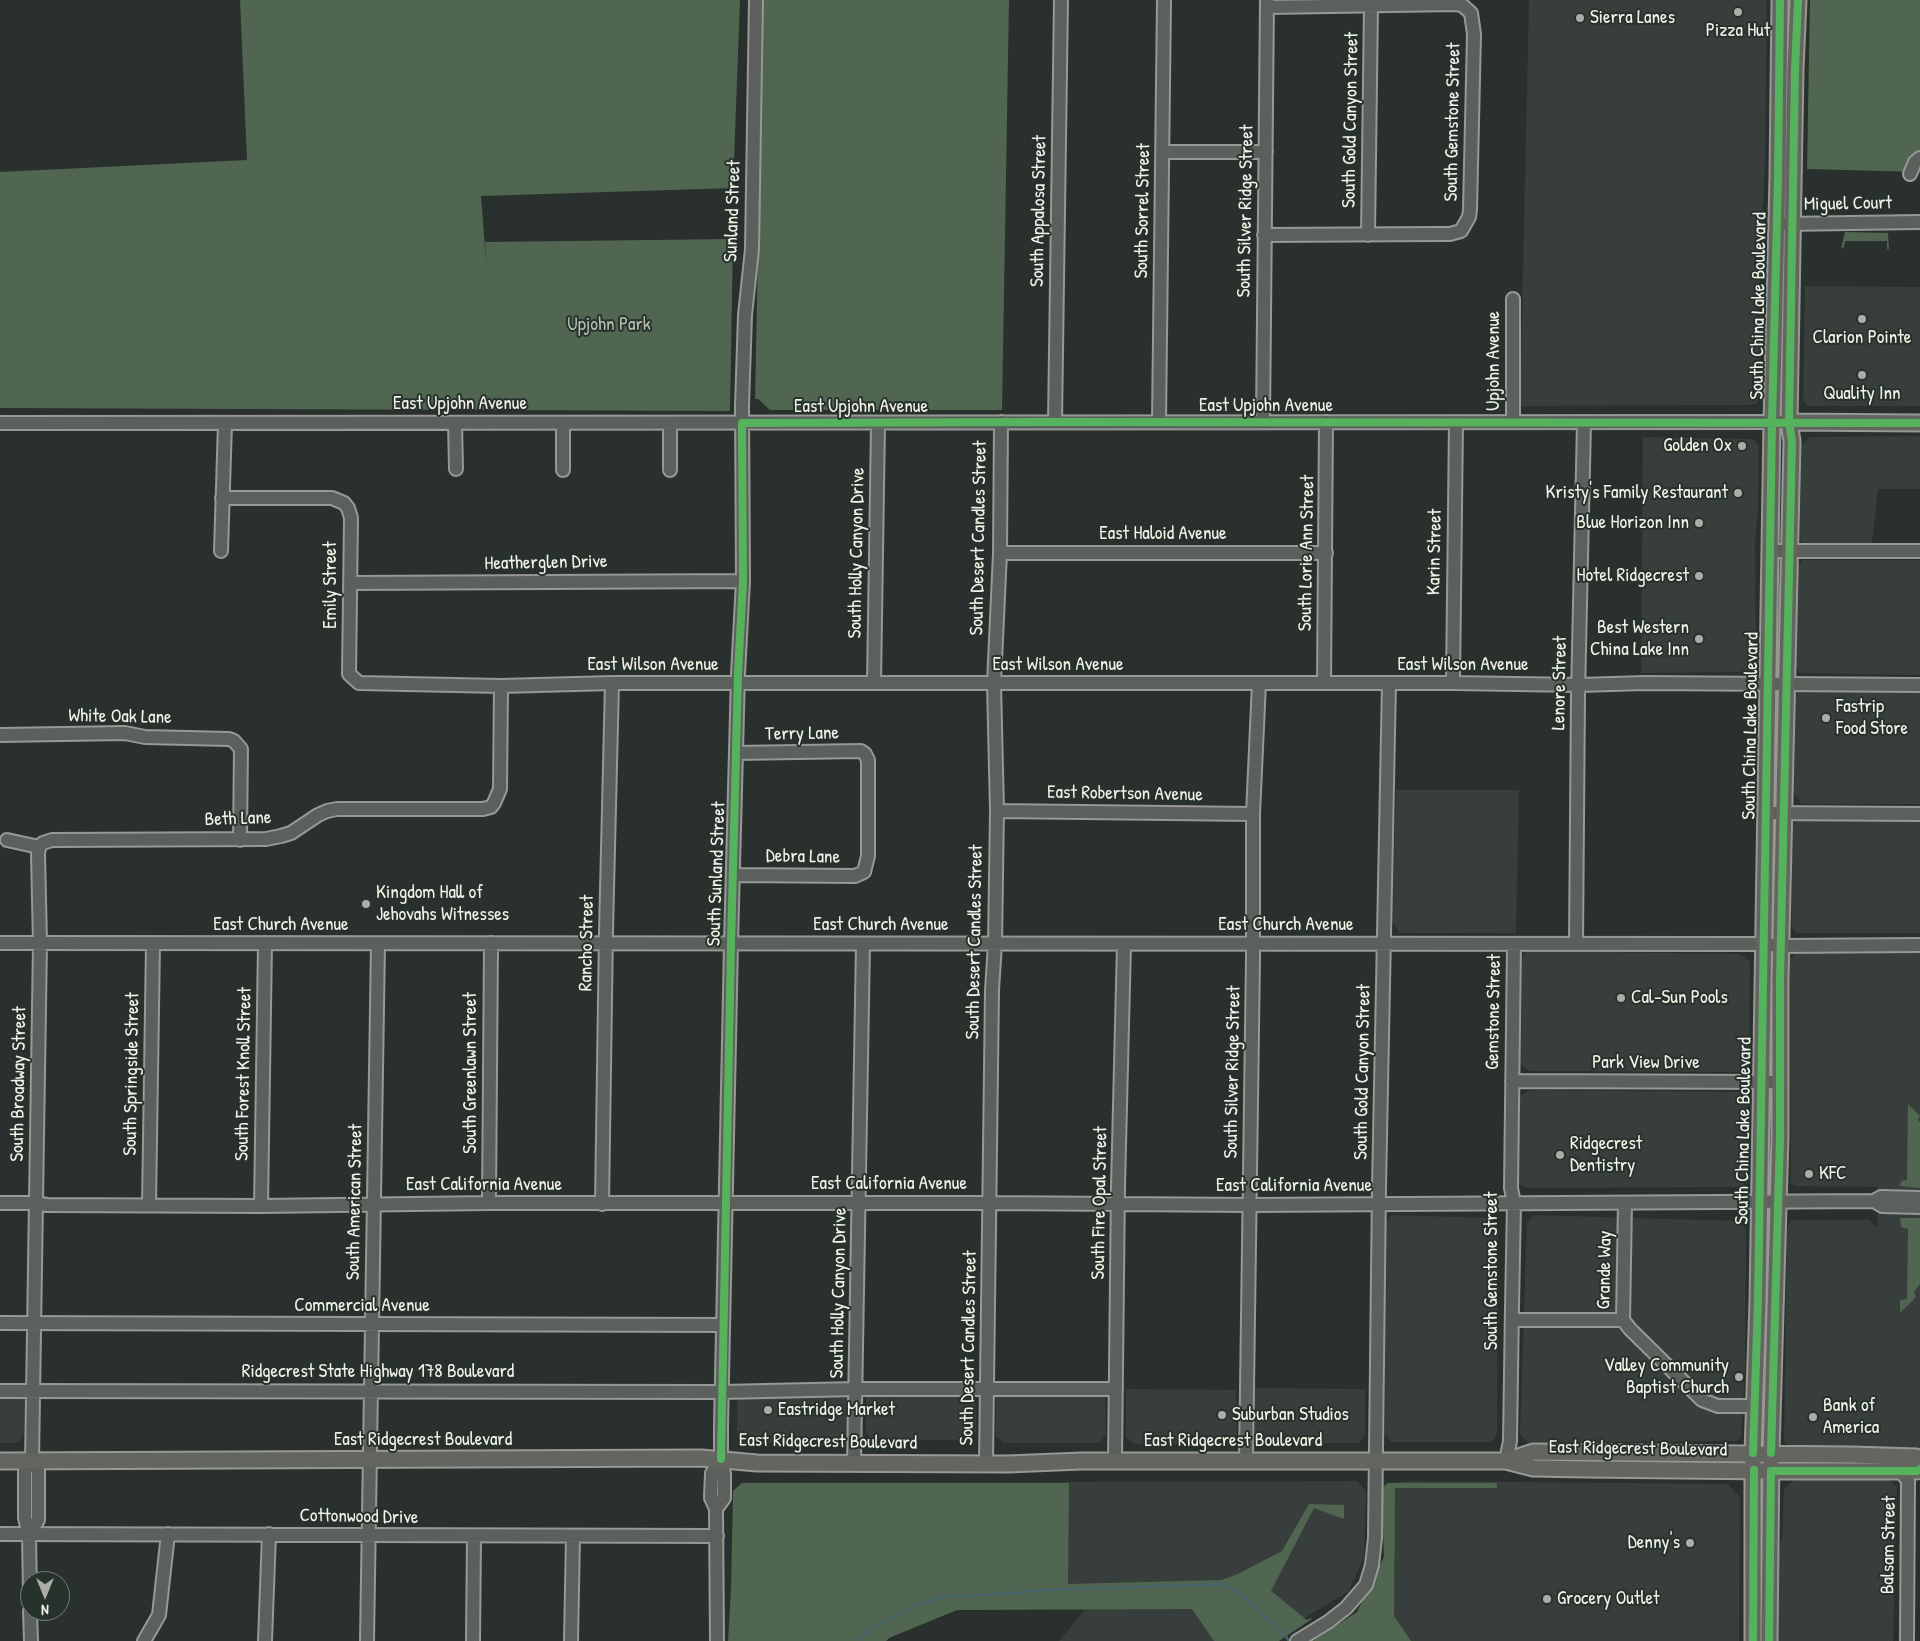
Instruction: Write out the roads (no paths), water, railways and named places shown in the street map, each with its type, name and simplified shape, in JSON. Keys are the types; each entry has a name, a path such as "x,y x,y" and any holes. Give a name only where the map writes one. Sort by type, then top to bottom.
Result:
{"main road":[{"name":"South China Lake Boulevard","path":"1769,1641 1771,1453 1778,1202 1781,946 1792,441 1780,0"},
{"name":"South China Lake Boulevard","path":"1753,1641 1753,1453 1756,1406 1772,422 1798,0"},
{"path":"1790,422 1920,423"},
{"name":"East Ridgecrest Boulevard","path":"1506,1461 1533,1452 1771,1453 1916,1457 1920,1460"},
{"name":"East Ridgecrest Boulevard","path":"0,1461 721,1459 736,1462 854,1463 1506,1461 1533,1468 1920,1469"}],"street":[{"name":"Sunland Street","path":"742,423 745,315 752,249 756,0"},
{"name":"South Appalosa Street","path":"1055,422 1061,0"},
{"name":"South Sorrel Street","path":"1159,422 1164,0"},
{"path":"1267,3 1371,5"},
{"name":"South Silver Ridge Street","path":"1263,422 1267,3"},
{"name":"South Gemstone Street","path":"1368,235 1450,234 1461,230 1469,217 1474,34 1471,13 1462,5 1371,5"},
{"name":"South Gold Canyon Street","path":"1368,235 1371,5"},
{"path":"1163,152 1266,152"},
{"path":"1910,174 1919,157"},
{"name":"Miguel Court","path":"1785,224 1920,222"},
{"path":"1264,235 1368,235"},
{"name":"Upjohn Avenue","path":"1513,299 1513,422"},
{"name":"South Desert Candles Street","path":"986,1463 992,990 995,944 997,811 994,683 1000,553 1000,422"},
{"name":"South Lorie Ann Street","path":"1324,683 1326,422"},
{"name":"Karin Street","path":"1453,683 1456,422"},
{"name":"Lenore Street","path":"1576,944 1584,422"},
{"name":"East Upjohn Avenue","path":"0,423 1790,422"},
{"path":"221,551 224,423"},
{"path":"455,423 456,469"},
{"path":"563,423 563,470"},
{"path":"670,423 670,470"},
{"name":"South Sunland Street","path":"723,1325 736,753 743,581 742,423"},
{"name":"South Holly Canyon Drive","path":"874,683 878,424"},
{"name":"Emily Street","path":"222,498 332,498 344,503 348,508 350,518 350,677"},
{"path":"1770,551 1920,551"},
{"name":"East Haloid Avenue","path":"1000,553 1326,553"},
{"name":"Heatherglen Drive","path":"350,583 743,581"},
{"name":"East Wilson Avenue","path":"350,677 359,683 501,691 612,683 1767,684"},
{"name":"Rancho Street","path":"602,1204 605,943 612,683"},
{"name":"South Silver Ridge Street","path":"1246,1461 1254,944 1254,814 1259,683"},
{"name":"South Gold Canyon Street","path":"1297,1641 1328,1622 1346,1608 1366,1584 1372,1565 1375,1538 1390,683"},
{"name":"South China Lake Boulevard","path":"1767,684 1787,684"},
{"path":"1787,684 1920,685"},
{"name":"Beth Lane","path":"7,840 39,847 43,843 52,840 240,840 281,836 291,833 327,811 483,809 490,807 494,803 500,789 501,691"},
{"name":"White Oak Lane","path":"0,735 125,733 145,737 230,738 241,749 240,840"},
{"name":"Terry Lane","path":"736,753 861,752 867,756 868,856 866,864"},
{"name":"East Robertson Avenue","path":"997,811 1254,814"},
{"path":"1766,813 1920,814"},
{"name":"South Broadway Street","path":"29,1535 38,1520 38,1470 32,1461 40,943 39,847"},
{"name":"Debra Lane","path":"734,875 855,876 864,872 866,864"},
{"name":"East Church Avenue","path":"0,943 1920,945"},
{"name":"South Forest Knoll Street","path":"262,1206 265,943"},
{"name":"South Greenlawn Street","path":"489,1203 491,943"},
{"name":"South Springside Street","path":"149,1205 153,944"},
{"name":"South American Street","path":"367,1641 378,944"},
{"name":"South Holly Canyon Drive","path":"854,1463 863,944"},
{"name":"Gemstone Street","path":"1512,1081 1514,944"},
{"name":"South Fire Opal Street","path":"1115,1461 1124,945"},
{"name":"South Gemstone Street","path":"1506,1461 1510,1441 1514,1204 1511,1191 1512,1081"},
{"name":"Park View Drive","path":"1512,1081 1780,1082"},
{"path":"1920,1198 1881,1197 1874,1201 1882,1206 1920,1207"},
{"name":"East California Avenue","path":"0,1203 262,1206 489,1203 1118,1203 1250,1205 1874,1201"},
{"name":"Grande Way","path":"1625,1203 1623,1320 1702,1400 1718,1406 1756,1406"},
{"path":"1512,1320 1623,1320"},
{"name":"Commercial Avenue","path":"0,1323 723,1325"},
{"path":"716,1641 717,1536 716,1509 711,1498 712,1473 721,1459 723,1325"},
{"name":"Ridgecrest State Highway 178 Boulevard","path":"0,1391 370,1390 722,1392 856,1389 1116,1389"},
{"name":"Balsam Street","path":"1890,1456 1908,1481 1914,1564 1907,1641"},
{"name":"Cottonwood Drive","path":"0,1534 269,1534 474,1537 717,1536"},
{"path":"144,1641 159,1615 168,1534"},
{"path":"265,1641 269,1534"},
{"path":"29,1535 30,1571"},
{"path":"571,1641 573,1536"},
{"path":"473,1641 474,1537"},
{"path":"30,1621 30,1641"}],"waterway":[{"path":"858,1641 869,1630 913,1606 942,1597 1042,1590 1224,1584 1250,1602 1289,1641"}],"place":[{"name":"Pizza Hut","path":"1738,12"},
{"name":"Sierra Lanes","path":"1580,18"},
{"name":"Clarion Pointe","path":"1862,319"},
{"name":"Quality Inn","path":"1862,375"},
{"name":"Golden Ox","path":"1742,446"},
{"name":"Kristy's Family Restaurant","path":"1738,493"},
{"name":"Blue Horizon Inn","path":"1699,523"},
{"name":"Hotel Ridgecrest","path":"1699,576"},
{"name":"Best Western China Lake Inn","path":"1699,639"},
{"name":"Fastrip Food Store","path":"1826,718"},
{"name":"Kingdom Hall of Jehovahs Witnesses","path":"366,904"},
{"name":"Cal-Sun Pools","path":"1621,998"},
{"name":"Ridgecrest Dentistry","path":"1560,1155"},
{"name":"KFC","path":"1809,1174"},
{"name":"Valley Community Baptist Church","path":"1739,1377"},
{"name":"Eastridge Market","path":"768,1410"},
{"name":"Suburban Studios","path":"1222,1415"},
{"name":"Bank of America","path":"1813,1417"},
{"name":"Denny's","path":"1690,1543"},
{"name":"Grocery Outlet","path":"1547,1599"}],"park label":[{"name":"Upjohn Park","path":"609,325"}]}
